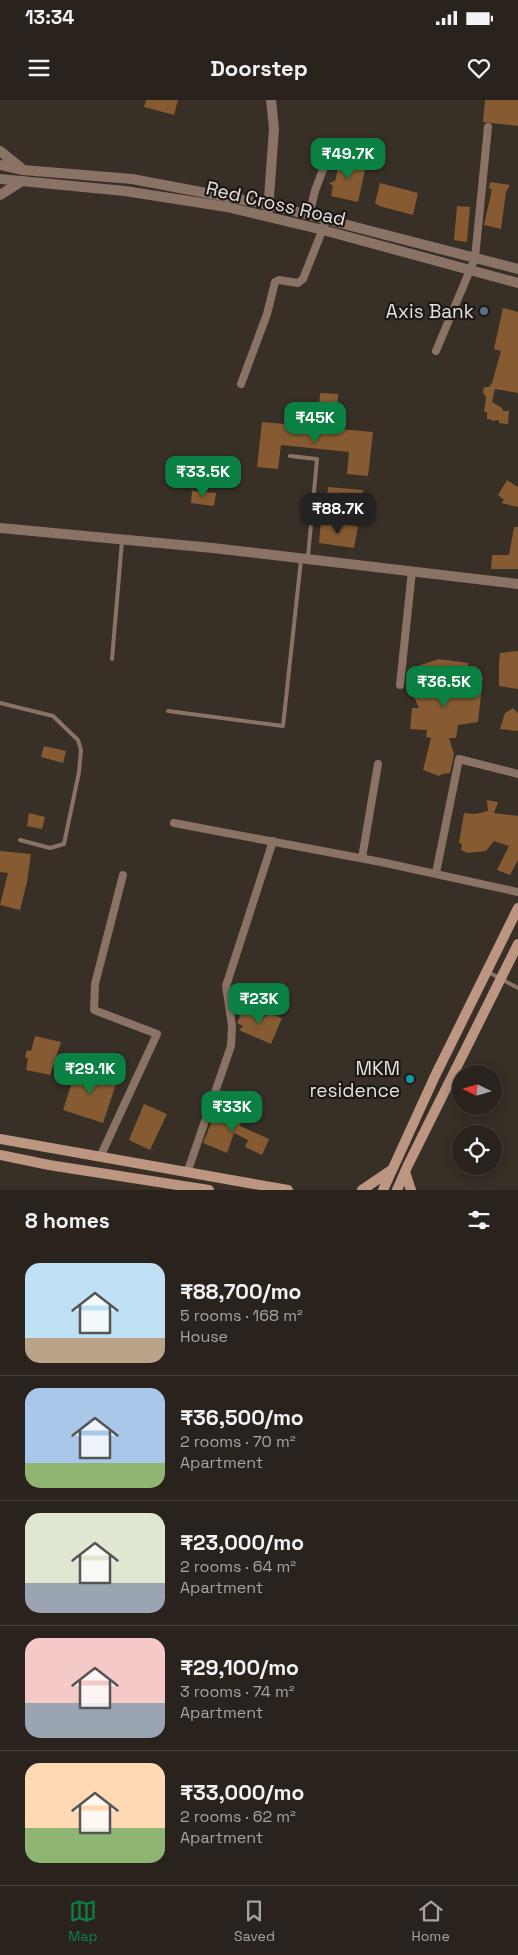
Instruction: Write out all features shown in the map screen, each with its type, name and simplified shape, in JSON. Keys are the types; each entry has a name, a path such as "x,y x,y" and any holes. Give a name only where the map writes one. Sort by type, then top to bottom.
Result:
{"main road":[{"path":"383,1190 435,1076 518,908"},
{"path":"398,1190 405,1172 518,944"},
{"path":"0,1139 288,1190"},
{"path":"0,1155 49,1165 209,1190"},
{"path":"362,1190 392,1170"},
{"path":"405,1172 411,1190"}],"street":[{"path":"267,217 270,205 274,129 271,100"},
{"path":"436,351 475,258 488,127"},
{"path":"0,151 23,170"},
{"path":"305,214 329,153"},
{"name":"Red Cross Road","path":"0,165 23,170 132,180 270,205 518,269"},
{"name":"Red Cross Road","path":"0,179 125,191 226,207 323,230 518,283"},
{"path":"0,195 22,181"},
{"path":"241,384 267,314 275,282 278,280 298,284 303,279 326,220"},
{"path":"0,528 304,559 518,584"},
{"path":"400,685 412,572"},
{"path":"436,873 459,759 518,774"},
{"path":"362,858 378,764"},
{"path":"174,823 362,858 518,892"},
{"path":"187,1173 231,1046 232,1026 226,986 273,841"},
{"path":"100,1158 157,1034 94,1010 95,984 123,875"}],"lane":[{"path":"168,711 283,726 318,459 290,456"},
{"path":"112,659 122,540"},
{"path":"0,703 54,716 78,740 81,750 79,772 64,844 50,848 20,840"},
{"path":"488,972 518,988"}],"building":[{"path":"146,100 178,100 174,115 144,107"},
{"path":"485,100 518,100 518,126 483,122"},
{"path":"340,158 366,165 358,202 331,196 333,186 329,183 335,181 338,169 336,168"},
{"path":"490,182 510,185 506,192 501,229 484,225 492,189 489,189"},
{"path":"380,183 418,193 413,215 379,206 375,203"},
{"path":"457,206 470,207 467,242 454,240"},
{"path":"503,308 518,312 518,393 495,389 492,402 502,408 503,411 509,411 508,424 499,423 499,420 492,421 487,419 487,412 484,412 486,398 483,392 484,387 489,387 492,383 501,351 494,349"},
{"path":"320,393 338,394 337,409 319,408"},
{"path":"262,422 373,432 368,476 347,474 349,452 281,445 278,469 257,467"},
{"path":"507,480 518,487 518,507 501,503 504,500 498,495"},
{"path":"328,487 363,490 362,510 326,507"},
{"path":"192,491 216,493 214,506 191,503"},
{"path":"321,522 358,526 354,548 319,543"},
{"path":"514,527 518,527 518,569 491,569 492,555 509,555"},
{"path":"518,651 518,689 499,686 500,653"},
{"path":"439,659 468,663 467,676 483,677 478,722 458,725 456,738 449,738 454,754 450,773 439,776 423,770 431,738 426,737 427,730 410,729 412,708 419,708 410,688 411,675 418,673 418,666"},
{"path":"513,708 518,713 518,731 500,729 505,713"},
{"path":"44,746 66,751 63,763 41,757"},
{"path":"487,800 498,802 494,813 518,816 518,860 510,875 497,870 509,846 494,841 486,851 468,853 461,850 462,844 459,843 464,813 475,814 488,811"},
{"path":"29,813 45,817 42,829 27,826"},
{"path":"0,851 31,854 20,910 0,905 8,873 0,872"},
{"path":"250,1005 259,1012 258,1022 269,1013 282,1018 271,1044 239,1030 243,1026 237,1023 244,1009"},
{"path":"35,1036 61,1042 50,1075 26,1070 28,1059 25,1057 27,1050 31,1051"},
{"path":"77,1067 117,1081 103,1123 63,1110"},
{"path":"144,1104 167,1114 150,1150 129,1140"},
{"path":"220,1107 242,1117 240,1126 269,1139 262,1155 245,1147 248,1140 234,1133 227,1153 203,1143 216,1111 218,1112"}],"place":[{"name":"Axis Bank","path":"484,311"},
{"name":"MKM residence","path":"410,1079"}]}
